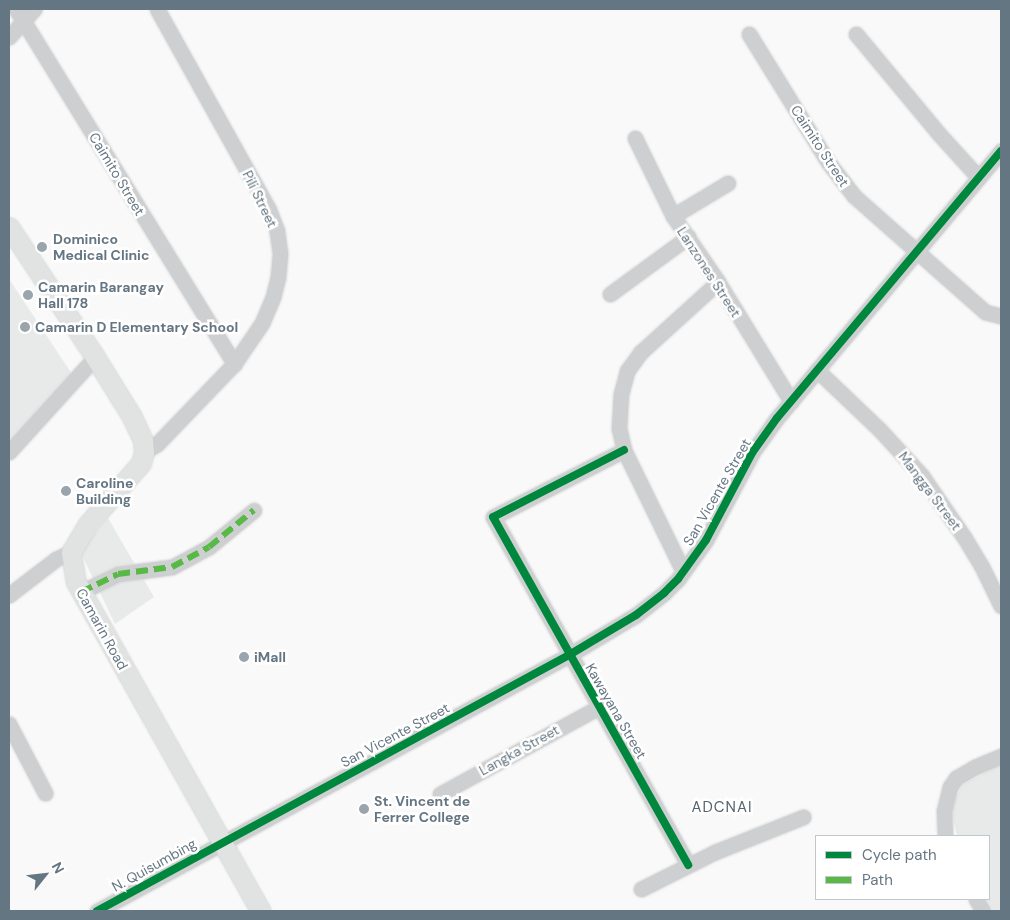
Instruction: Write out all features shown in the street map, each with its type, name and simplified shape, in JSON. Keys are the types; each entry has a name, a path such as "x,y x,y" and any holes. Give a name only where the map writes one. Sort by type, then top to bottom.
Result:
{"main road":[{"path":"9,227 95,357 139,430 144,452 142,463 88,524 71,552"},
{"name":"Camarin Road","path":"71,552 76,582 81,592 261,911"}],"street":[{"path":"9,37 20,15 34,9"},
{"name":"Pili Street","path":"144,452 157,444 234,364 262,323 273,297 278,277 280,253 277,231 269,210 157,9"},
{"name":"Caimito Street","path":"20,15 234,364"},
{"name":"Caimito Street","path":"749,34 837,176 863,205 917,254 985,312 1001,316"},
{"path":"856,34 938,134 979,178"},
{"name":"Lanzones Street","path":"635,138 673,216 718,282 791,401"},
{"name":"San Vicente Street","path":"222,841 569,655 636,615 664,593 683,571 716,522 752,453 791,401 917,254 1001,151"},
{"path":"673,216 728,183"},
{"path":"610,294 688,237"},
{"path":"683,571 624,450 619,429 621,394 627,371 641,352 718,282"},
{"path":"9,452 95,357"},
{"name":"Mangga Street","path":"817,370 879,429 922,476 969,545 1001,606"},
{"name":"Kawayana Street","path":"624,450 493,518 688,865"},
{"path":"81,592 118,574 172,567 209,548 254,510"},
{"path":"9,595 56,559 71,552"},
{"name":"Langka Street","path":"440,794 599,707"},
{"path":"9,724 45,793"},
{"path":"945,835 944,811 950,786 956,778 975,767 1001,756"},
{"path":"641,889 688,865 803,817"},
{"name":"N. Quisumbing","path":"97,911 222,841"},
{"path":"977,900 983,911"}],"shaded area":[{"name":"Camarin D Elementary School","path":"9,279 72,374 9,442"},
{"path":"108,518 154,597 115,624 80,551"},
{"path":"1001,764 1001,911 993,911 988,900 990,900 990,835 957,835 951,809 962,785"}],"marked path":[{"path":"81,592 118,574 172,567 209,547 254,510"}],"cycle path":[{"path":"97,911 569,655 636,615 664,593 678,579 706,540 752,453 777,418 1001,151"},
{"path":"624,450 493,517 688,865"}],"place":[{"name":"Dominico Medical Clinic","path":"42,247"},
{"name":"Camarin Barangay Hall 178","path":"28,295"},
{"name":"Camarin D Elementary School","path":"25,327"},
{"name":"Caroline Building","path":"66,491"},
{"name":"iMall","path":"244,657"},
{"name":"St. Vincent de Ferrer College","path":"364,809"}],"district":[{"name":"ADCNAI","path":"722,808"}]}
